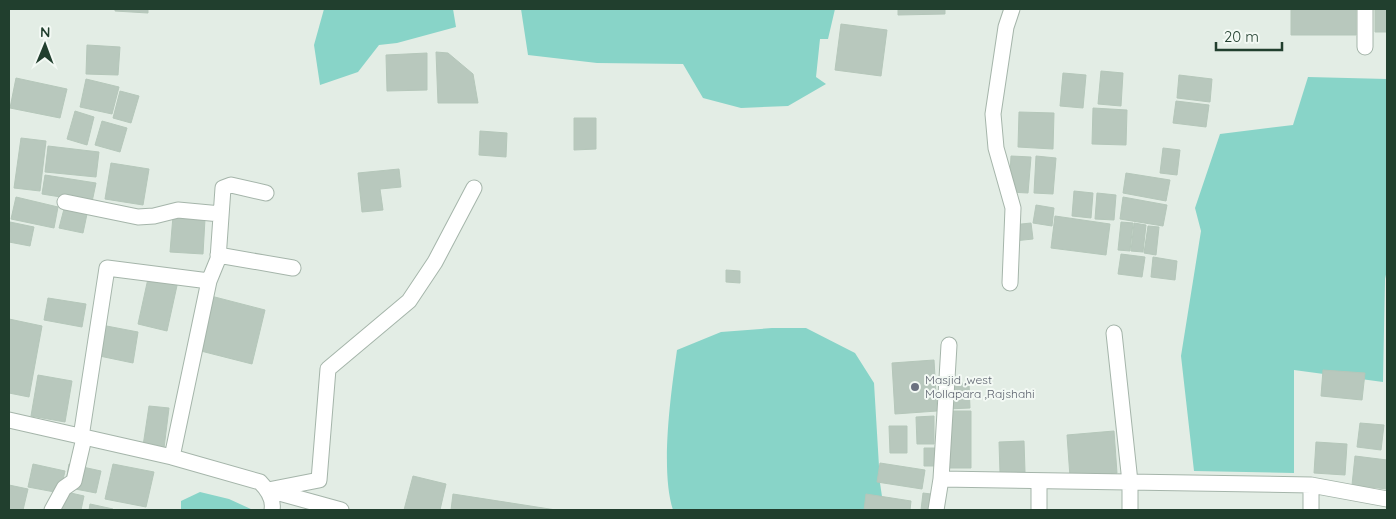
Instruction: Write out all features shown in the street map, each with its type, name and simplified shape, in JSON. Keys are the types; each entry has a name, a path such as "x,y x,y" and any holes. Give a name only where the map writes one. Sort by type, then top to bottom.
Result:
{"street":[{"path":"1010,283 1013,208 996,148 994,114 1006,27 1012,9"},
{"path":"1364,9 1365,47"},
{"path":"172,457 209,281 218,255 223,188 231,185 266,193"},
{"path":"268,490 319,480 328,368 409,302 435,262 474,188"},
{"path":"65,202 138,217 154,216 178,210 221,214"},
{"path":"218,255 293,268"},
{"path":"52,510 64,488 74,480 107,268 209,281"},
{"path":"1114,333 1130,482 1130,510"},
{"path":"936,510 941,479 949,345"},
{"path":"9,420 172,457 260,482 268,490 273,504 272,510"},
{"path":"941,479 1311,485 1387,499"},
{"path":"1039,482 1039,510"},
{"path":"1311,485 1311,510"},
{"path":"268,490 342,510"}],"water":[{"path":"324,9 453,9 456,27 397,43 379,45 358,72 320,85 314,45"},
{"path":"521,9 835,9 828,39 820,39 816,77 826,84 788,106 741,108 703,98 683,64 597,63 528,55"},
{"path":"1308,77 1387,79 1387,270 1385,279 1383,382 1294,370 1294,473 1194,471 1181,356 1201,231 1195,208 1220,134 1293,125"},
{"path":"772,328 806,328 855,353 874,383 880,483 884,510 673,510 667,474 667,453 677,350 721,332"},
{"path":"200,492 229,499 253,510 181,510 181,501"}],"building":[{"path":"115,9 148,9 148,13 115,11"},
{"path":"898,9 945,9 945,14 898,15"},
{"path":"1291,9 1356,9 1356,35 1291,35"},
{"path":"1375,9 1387,9 1387,32 1375,32"},
{"path":"841,24 887,30 881,76 835,70"},
{"path":"87,45 120,47 118,75 86,74"},
{"path":"436,52 448,53 473,74 478,103 438,103"},
{"path":"427,53 427,90 387,91 386,55"},
{"path":"1101,71 1123,73 1121,106 1098,104"},
{"path":"1063,73 1086,75 1083,108 1060,106"},
{"path":"1179,75 1212,79 1210,102 1177,98"},
{"path":"16,78 67,89 60,118 10,108"},
{"path":"86,79 119,87 112,114 80,107"},
{"path":"120,91 139,96 131,123 113,118"},
{"path":"1176,101 1209,105 1206,127 1173,123"},
{"path":"1093,108 1127,110 1126,145 1092,144"},
{"path":"75,111 94,117 87,145 67,139"},
{"path":"1019,112 1054,113 1053,149 1018,147"},
{"path":"574,118 596,118 596,149 574,150"},
{"path":"102,121 127,128 120,152 95,145"},
{"path":"480,131 507,133 506,157 479,155"},
{"path":"21,138 46,141 40,191 14,188"},
{"path":"48,146 99,152 96,177 45,172"},
{"path":"1163,148 1180,150 1177,175 1160,173"},
{"path":"1011,156 1031,157 1028,193 1009,192"},
{"path":"1036,156 1056,158 1053,194 1034,193"},
{"path":"111,163 149,169 143,205 105,199"},
{"path":"399,169 401,187 380,189 383,210 362,212 358,173"},
{"path":"1126,173 1170,180 1166,201 1123,193"},
{"path":"45,175 96,183 92,202 42,194"},
{"path":"1074,191 1093,193 1091,218 1072,216"},
{"path":"1097,193 1116,195 1114,220 1095,219"},
{"path":"16,197 58,207 54,228 11,219"},
{"path":"1123,197 1167,205 1163,226 1120,219"},
{"path":"1036,205 1054,208 1052,226 1033,223"},
{"path":"64,209 87,214 83,233 59,228"},
{"path":"173,216 205,219 203,254 170,252"},
{"path":"1055,216 1110,224 1106,255 1051,248"},
{"path":"10,222 34,227 30,246 9,242"},
{"path":"1121,222 1133,223 1130,251 1118,250"},
{"path":"1031,223 1033,239 1014,241 1012,225"},
{"path":"1134,223 1146,225 1143,252 1131,251"},
{"path":"1148,226 1159,227 1156,255 1144,253"},
{"path":"1121,254 1145,257 1142,277 1118,274"},
{"path":"1153,257 1177,261 1175,280 1151,277"},
{"path":"726,270 740,271 740,283 726,282"},
{"path":"149,274 178,281 167,331 138,324"},
{"path":"207,295 265,310 252,364 193,349"},
{"path":"48,298 86,304 82,327 44,320"},
{"path":"9,319 42,326 29,397 9,393"},
{"path":"96,324 138,332 133,363 90,354"},
{"name":"Masjid ,west Mollapara ,Rajshahi","path":"934,360 937,411 895,414 892,363"},
{"path":"1323,370 1365,373 1362,400 1321,396"},
{"path":"38,375 72,381 65,422 31,416"},
{"path":"969,383 970,408 947,409 945,384"},
{"path":"149,406 169,408 164,448 143,446"},
{"path":"946,411 971,411 971,468 946,468"},
{"path":"934,416 934,444 917,444 916,417"},
{"path":"1360,423 1384,425 1381,450 1357,447"},
{"path":"889,426 907,426 907,453 890,453"},
{"path":"1114,431 1117,473 1070,477 1067,435"},
{"path":"1024,441 1025,472 1000,473 999,442"},
{"path":"1316,442 1347,444 1345,475 1314,473"},
{"path":"924,448 936,448 935,466 924,466"},
{"path":"1355,456 1387,460 1387,489 1352,485"},
{"path":"880,463 925,470 922,489 877,482"},
{"path":"33,464 65,471 60,493 28,487"},
{"path":"69,464 101,471 96,493 65,487"},
{"path":"113,464 154,472 146,507 105,499"},
{"path":"413,476 446,484 440,510 404,510"},
{"path":"9,485 28,489 23,510 9,510"},
{"path":"62,491 84,496 81,510 57,510"},
{"path":"923,493 939,495 937,510 921,510"},
{"path":"453,494 556,510 451,510"},
{"path":"866,494 911,501 910,510 864,510"},
{"path":"90,504 113,509 113,510 89,510"}],"place":[{"name":"Masjid ,west Mollapara ,Rajshahi","path":"915,387"}]}
